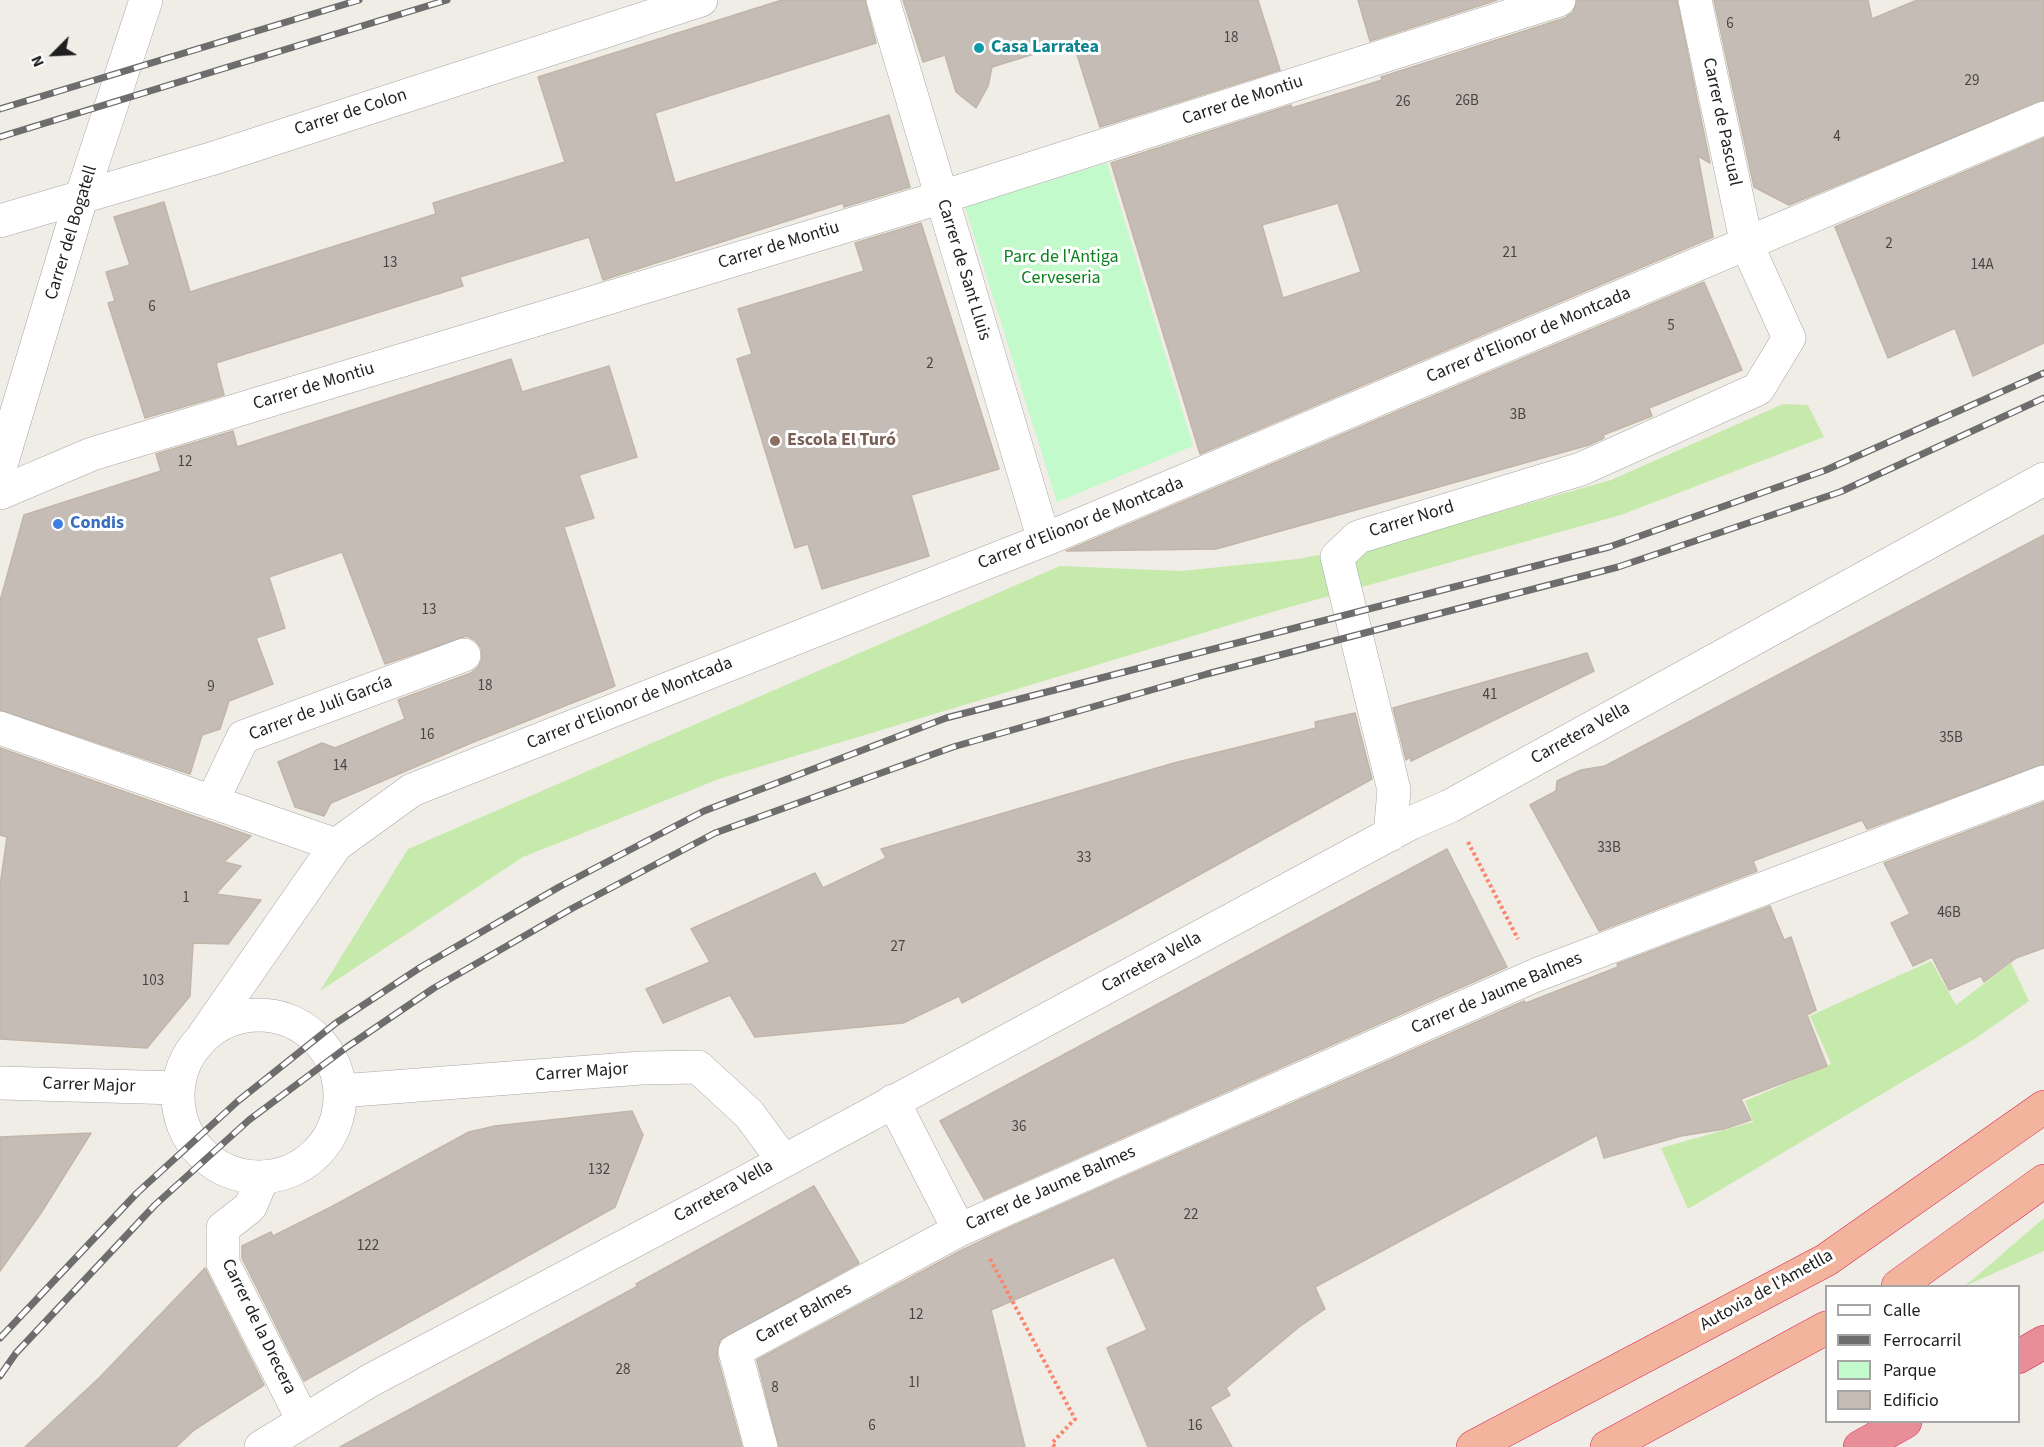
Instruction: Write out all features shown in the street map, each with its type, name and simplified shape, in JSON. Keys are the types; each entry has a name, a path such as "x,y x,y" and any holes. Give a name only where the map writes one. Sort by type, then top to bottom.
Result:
{"highway":[{"name":"Autovia de l'Ametlla","path":"1473,1447 1827,1260 2044,1107"},
{"path":"1901,1285 2044,1181"},
{"path":"1607,1447 1825,1329"},
{"path":"2020,1356 2044,1342"},
{"path":"1860,1447 1903,1423"}],"street":[{"name":"Carrer del Bogatell","path":"0,468 82,195 146,0"},
{"name":"Carrer de Colon","path":"0,221 214,158 701,0"},
{"name":"Carrer de Sant Lluis","path":"883,0 1044,540"},
{"name":"Carrer de Montiu","path":"0,493 92,454 942,197 1559,0"},
{"name":"Carrer de Pascual","path":"1695,0 1747,245 1788,338 1758,389"},
{"name":"Carrer d'Elionor de Montcada","path":"204,1035 336,845 412,790 1044,540 2044,118"},
{"name":"Carrer Nord","path":"1390,835 1394,790 1337,557 1358,537 1581,469 1758,389"},
{"name":"Carretera Vella","path":"261,1447 371,1380 706,1203 1390,835 1450,806 2044,480"},
{"name":"Carrer de Juli García","path":"213,802 243,737 465,655"},
{"path":"0,728 336,845"},
{"name":"Carrer de Jaume Balmes","path":"965,1227 1536,975 2044,782"},
{"path":"251,1014 277,1016 301,1026 321,1043 334,1066 340,1091 338,1117 327,1140 310,1159 288,1172 263,1177 237,1175 217,1166 199,1151 186,1132 179,1111 178,1088 182,1069 191,1051 204,1035 225,1021 251,1014"},
{"name":"Carrer Major","path":"340,1091 641,1068 698,1067 749,1114 783,1160"},
{"name":"Carrer Major","path":"0,1083 178,1088"},
{"path":"893,1101 965,1227"},
{"name":"Carrer de la Drecera","path":"263,1177 250,1207 224,1228 223,1263 303,1420"},
{"name":"Carrer Balmes","path":"761,1447 735,1352 965,1227"}],"path":[{"path":"1450,806 1536,975"},
{"path":"965,1227 1075,1419 1052,1443 1054,1447"}],"green space":[{"name":"Parc de l'Antiga Cerveseria","path":"1107,163 1193,446 1057,502 965,207"},
{"path":"1783,404 1808,405 1824,437 1621,515 1279,610 719,779 523,857 320,991 408,849 1060,566 1181,571 1298,559 1414,536 1611,480"},
{"path":"1931,961 1956,1005 2011,963 2029,1001 1973,1040 1688,1209 1661,1148 1753,1122 1745,1101 1831,1064 1810,1016"},
{"path":"2044,1218 2044,1251 1966,1285"}],"building":[{"path":"782,0 865,0 876,43 655,113 675,183 889,115 910,187 844,207 843,203 603,280 589,237 460,277 463,286 216,363 224,395 145,418 108,303 115,301 106,272 130,265 114,217 164,202 190,292 436,214 433,203 565,162 538,77"},
{"path":"903,0 1258,0 1280,70 1100,127 1073,42 992,67 988,86 976,108 956,92 945,55 923,62"},
{"path":"1358,0 1497,0 1370,41"},
{"path":"1577,0 1677,0 1710,163 1698,156 1713,237 1200,454 1111,163 1291,105 1292,108 1382,80 1381,77 1565,18 1573,12","holes":["1338,203 1361,272 1283,298 1262,225"]},
{"path":"1714,0 1868,0 1872,19 1917,0 2044,0 2044,100 1789,205 1754,187"},
{"path":"2044,138 2044,343 1973,376 1955,328 1888,358 1835,227"},
{"path":"921,223 999,469 911,495 929,556 822,589 808,544 795,548 737,359 752,354 738,309 864,271 855,243"},
{"path":"1704,282 1742,370 1649,408 1652,416 1603,435 1604,438 1589,445 1216,549 1066,551"},
{"path":"511,359 522,392 609,366 637,457 579,475 594,518 564,527 615,686 471,743 331,803 324,816 295,807 278,762 322,743 335,748 405,719 398,700 471,673 482,659 481,648 475,640 467,636 385,664 342,552 269,577 285,628 256,638 273,684 229,701 220,729 202,735 190,774 0,710 0,601 24,515 161,471 156,454 233,431 237,447"},
{"path":"2044,535 2044,764 1867,829 1862,820 1753,861 1757,871 1599,931 1530,805 1556,791 1557,781 1581,770 1605,766"},
{"path":"1587,653 1594,671 1411,761 1410,757 1406,760 1393,708"},
{"path":"1355,713 1372,779 962,1003 959,996 903,1023 755,1037 730,995 663,1023 646,989 710,962 691,929 815,873 823,888 886,858 881,849 1174,763 1316,728 1315,722"},
{"path":"0,748 251,836 224,862 241,866 216,894 261,900 228,944 193,943 190,996 147,1048 0,1039 0,886 7,837 0,835"},
{"path":"2044,802 2044,948 2016,958 1984,982 1981,976 1949,990 1932,957 1913,966 1891,923 1910,914 1884,863"},
{"path":"1447,849 1507,967 984,1199 940,1121"},
{"path":"1770,906 1784,940 1791,937 1816,1010 1807,1015 1827,1066 1741,1099 1751,1120 1724,1129 1681,1136 1604,1158 1597,1135 1315,1287 1325,1309 1299,1327 1226,1388 1230,1395 1210,1407 1232,1447 1148,1447 1107,1348 1147,1330 1114,1257 991,1310 1025,1447 779,1447 757,1360 962,1250 1002,1231 1524,1001 1526,1003 1618,967 1617,964"},
{"path":"632,1111 643,1135 615,1207 304,1381 242,1258 242,1246 271,1232 273,1236 331,1207 469,1132 495,1126"},
{"path":"91,1133 41,1213 0,1271 0,1137"},
{"path":"814,1186 859,1263 720,1340 717,1356 742,1447 340,1447 638,1286 636,1284"},
{"path":"205,1268 264,1385 194,1430 176,1447 25,1447 99,1378"}],"railway":[{"path":"0,109 359,0"},
{"path":"0,137 447,0"},
{"path":"0,1338 137,1193 238,1101 336,1023 421,967 559,887 704,811 946,718 1609,547 1826,470 2044,373"},
{"path":"0,1376 16,1353 155,1205 249,1120 347,1047 434,988 571,909 715,833 953,747 1207,674 1618,567 1840,492 2044,398"}],"place":[{"name":"Casa Larratea","path":"979,48"},
{"name":"Escola El Turó","path":"775,441"},
{"name":"Condis","path":"58,524"}]}
